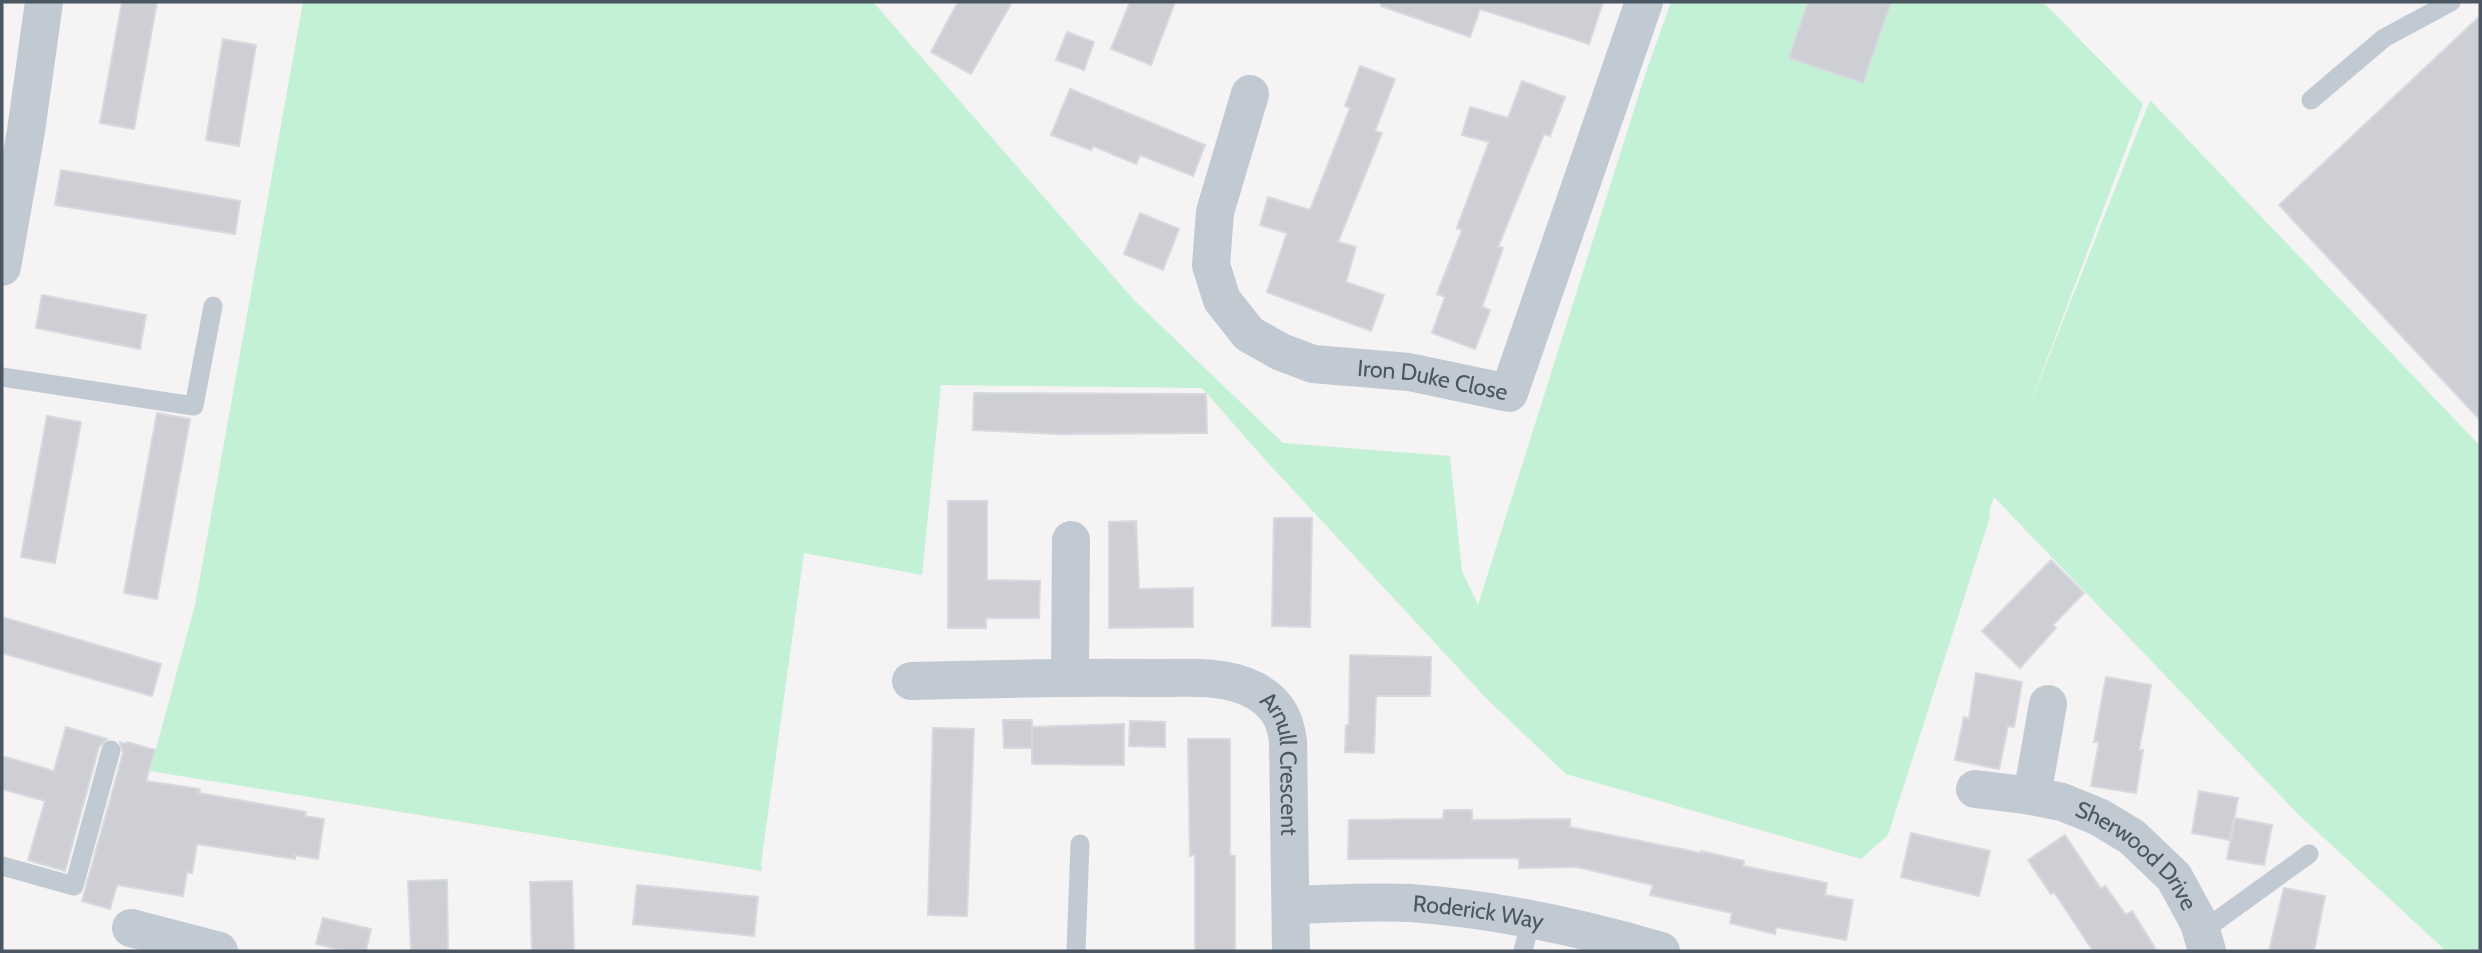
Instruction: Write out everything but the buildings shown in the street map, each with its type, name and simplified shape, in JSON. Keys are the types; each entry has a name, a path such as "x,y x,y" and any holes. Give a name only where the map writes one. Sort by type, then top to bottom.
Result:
{"street":[{"path":"2,267 26,131 44,2"},
{"name":"Iron Duke Close","path":"1250,94 1214,212 1211,265 1222,300 1249,334 1281,352 1314,364 1409,372 1509,393 1644,2"},
{"path":"1070,677 1071,540"},
{"name":"Arnull Crescent","path":"911,681 1070,677 1219,679 1253,689 1278,708 1286,723 1292,951"},
{"path":"2032,796 2048,704"},
{"name":"Sherwood Drive","path":"1975,789 2062,802 2099,817 2132,837 2174,877 2199,923 2204,942"},
{"name":"Roderick Way","path":"1292,905 1407,903 1474,909 1527,935 1587,930 1644,949"},
{"path":"131,928 219,951"}],"lane":[{"path":"2311,100 2384,38 2451,2"},
{"path":"2,377 194,407 213,306"},
{"path":"2,866 74,886 110,750"},
{"path":"1076,951 1080,844"},
{"path":"2204,942 2309,854"}],"green space":[{"path":"303,2 873,2 1134,300 1283,443 1450,456 1462,571 1478,605 1645,75 1671,2 2043,2 2143,104 2026,415 2150,100 2480,446 2480,951 2446,951 2298,814 1994,497 1990,517 1888,835 1861,859 1566,774 1487,699 1202,388 941,385 922,575 804,553 762,871 150,771 195,605"}]}
